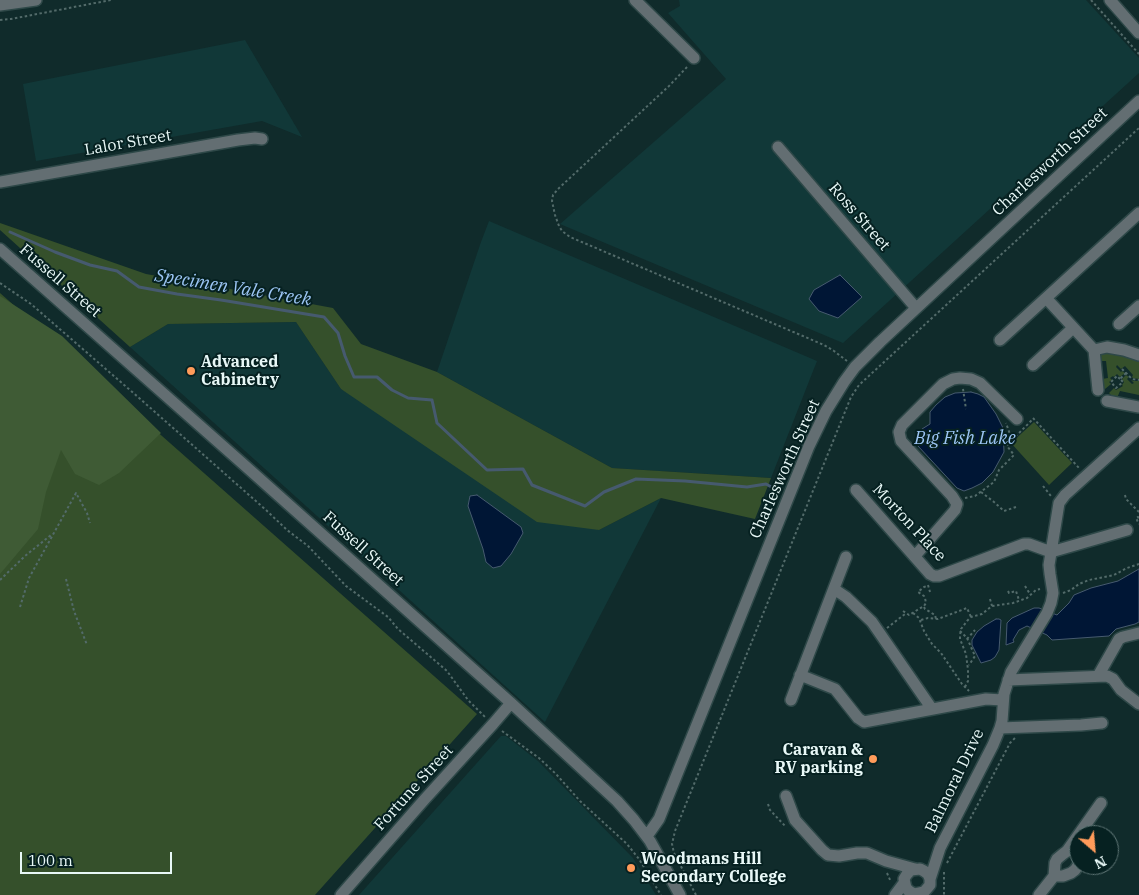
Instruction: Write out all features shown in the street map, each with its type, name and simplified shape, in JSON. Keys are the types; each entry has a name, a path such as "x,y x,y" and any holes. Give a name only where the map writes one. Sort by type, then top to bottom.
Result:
{"street":[{"path":"0,5 36,0"},
{"path":"635,0 694,58"},
{"path":"1110,0 1139,33"},
{"name":"Charlesworth Street","path":"647,836 659,819 812,439 844,382 855,367 880,342 1139,101"},
{"name":"Lalor Street","path":"0,182 255,138 262,139"},
{"name":"Ross Street","path":"778,147 916,308"},
{"path":"1000,340 1139,213"},
{"name":"Fussell Street","path":"0,249 242,463 617,801 647,836 680,895"},
{"path":"1046,298 1094,350 1098,390"},
{"path":"1120,324 1139,306"},
{"path":"1033,365 1073,328"},
{"path":"1094,350 1107,347 1139,355"},
{"path":"915,556 956,509 957,504 956,500 902,443 899,436 900,428 941,386 955,378 968,378 978,382 1017,419"},
{"path":"1107,401 1139,407"},
{"path":"1102,723 1000,728 1002,700 1008,680 1017,661 1051,605 1053,593 1049,568 1058,506 1062,499 1139,428"},
{"name":"Morton Place","path":"856,490 930,574 936,576 1024,544 1051,552"},
{"path":"1051,552 1127,530"},
{"path":"791,700 846,557"},
{"path":"834,589 846,597 872,622 932,709"},
{"path":"1098,676 1118,640 1122,637 1139,633"},
{"path":"800,675 835,689 863,722 988,699 1002,700"},
{"path":"1008,680 1107,676 1111,677 1121,690 1139,704"},
{"name":"Fortune Street","path":"341,895 510,703"},
{"name":"Balmoral Drive","path":"930,880 940,848 1000,728"},
{"path":"786,796 795,820 828,855 839,856 867,853 886,866 914,894 926,891 930,885 930,880"},
{"path":"1040,895 1054,876 1056,861 1060,855 1067,852 1101,803"},
{"name":"Balmoral Drive","path":"916,869 930,859 940,848"},
{"path":"886,866 924,871 928,874 936,895"},
{"path":"893,889 904,882 908,872 916,869"},
{"path":"1054,876 1069,874"}],"path":[{"path":"0,20 111,0"},
{"path":"1091,0 1139,54"},
{"path":"694,58 668,86 558,189 552,201 558,226 570,237 824,345 855,367"},
{"path":"0,283 31,304 266,510 286,530 308,546 346,586 388,617 398,629 446,671 468,700 493,724 539,758 580,801 627,844 639,859 660,895"},
{"path":"1122,369 1134,380 1139,380"},
{"path":"1120,379 1126,373"},
{"path":"1117,376 1120,379 1123,382 1116,388 1111,382 1117,376"},
{"path":"964,392 966,409"},
{"path":"1006,408 1003,414 1012,440"},
{"path":"956,500 973,497 994,482 999,470 1014,455 1007,446 1008,444 1033,419 1080,469"},
{"path":"1043,486 1055,498"},
{"path":"982,492 1004,512 1016,507"},
{"path":"20,608 29,578 76,493 87,513 90,523"},
{"path":"1125,495 1126,499 1139,512"},
{"path":"1139,518 1136,518 1139,524"},
{"path":"0,580 25,556 53,534"},
{"path":"1060,593 1071,590 1089,580 1114,575 1139,564"},
{"path":"66,579 74,611 87,645"},
{"path":"883,631 906,614 924,606 926,603 925,598 918,592 928,586"},
{"path":"1025,586 1030,595"},
{"path":"965,687 968,681 968,667 966,652 960,639 960,631 967,621 971,617 982,614 992,606 1008,604 1040,589"},
{"path":"1008,591 1009,593 1016,591 1019,600"},
{"path":"990,598 992,606"},
{"path":"924,606 925,609 935,615 936,619"},
{"path":"920,620 936,619 967,608 971,617"},
{"path":"903,611 906,614"},
{"path":"914,613 918,616 934,647 943,655 970,693 972,702"},
{"path":"967,639 975,630"},
{"path":"960,631 966,636 975,656 968,667"},
{"path":"944,895 944,869 1010,743 1016,738"},
{"path":"886,866 893,889"}],"shaded area":[{"path":"679,0 1086,0 1139,58 1139,73 843,343 560,224 726,79 668,13 680,6"},
{"path":"245,40 302,137 262,121 36,161 23,84"},
{"path":"489,221 817,361 771,478 612,468 437,372"},
{"path":"296,322 341,389 599,530 661,498 545,722 130,347 168,324"},
{"path":"501,736 506,736 538,761 633,858 656,895 359,895"}],"green space":[{"path":"0,223 146,274 333,308 361,344 437,372 612,468 771,478 755,519 661,498 599,530 537,522 341,389 296,322 168,324 130,347 0,230"},
{"path":"0,293 477,714 315,895 0,895"},
{"path":"0,296 62,336 161,433 119,473 99,485 75,474 61,450 46,492 38,529 0,574"},
{"path":"1110,352 1139,360 1139,379 1133,378 1133,375 1125,366 1121,369 1117,365 1116,367 1121,372 1125,373 1120,377 1117,374 1110,378 1112,380 1109,382 1111,384 1105,389 1102,385 1102,379 1108,378 1106,361 1099,361 1101,353"},
{"path":"1126,375 1132,384 1134,383 1131,380 1139,381 1139,395 1120,391 1117,398 1112,396 1109,393 1114,388 1116,390 1123,386 1124,382 1122,379"},
{"path":"1034,422 1072,463 1049,485 1011,443"}],"water":[{"path":"840,275 862,297 838,318 819,311 809,299 814,290"},
{"name":"Big Fish Lake","path":"971,392 984,397 996,414 1003,428 1004,452 993,472 982,483 964,491 957,488 918,446 922,429 930,424 930,412 936,405 945,397 955,393"},
{"path":"477,495 521,527 523,533 511,554 501,566 493,568 486,562 468,506 470,496"},
{"path":"1139,569 1139,622 1116,629 1109,636 1052,640 1047,635 1027,626 1019,630 1013,640 1014,642 1006,645 1007,623 1012,618 1034,608 1057,615 1074,595 1091,588 1118,581"},
{"path":"996,619 1001,620 999,650 991,660 981,663 972,645 972,640 977,632"}],"waterway":[{"name":"Specimen Vale Creek","path":"10,232 90,265 117,271 139,287 324,317 338,333 354,377 377,377 392,390 408,398 432,400 437,423 487,470 523,469 532,485 585,506 604,492 636,479 685,481 747,487 766,484 775,489 780,488"}],"place":[{"name":"Advanced Cabinetry","path":"191,371"},
{"name":"Caravan & RV parking","path":"873,759"},
{"name":"Woodmans Hill Secondary College","path":"631,868"}]}
